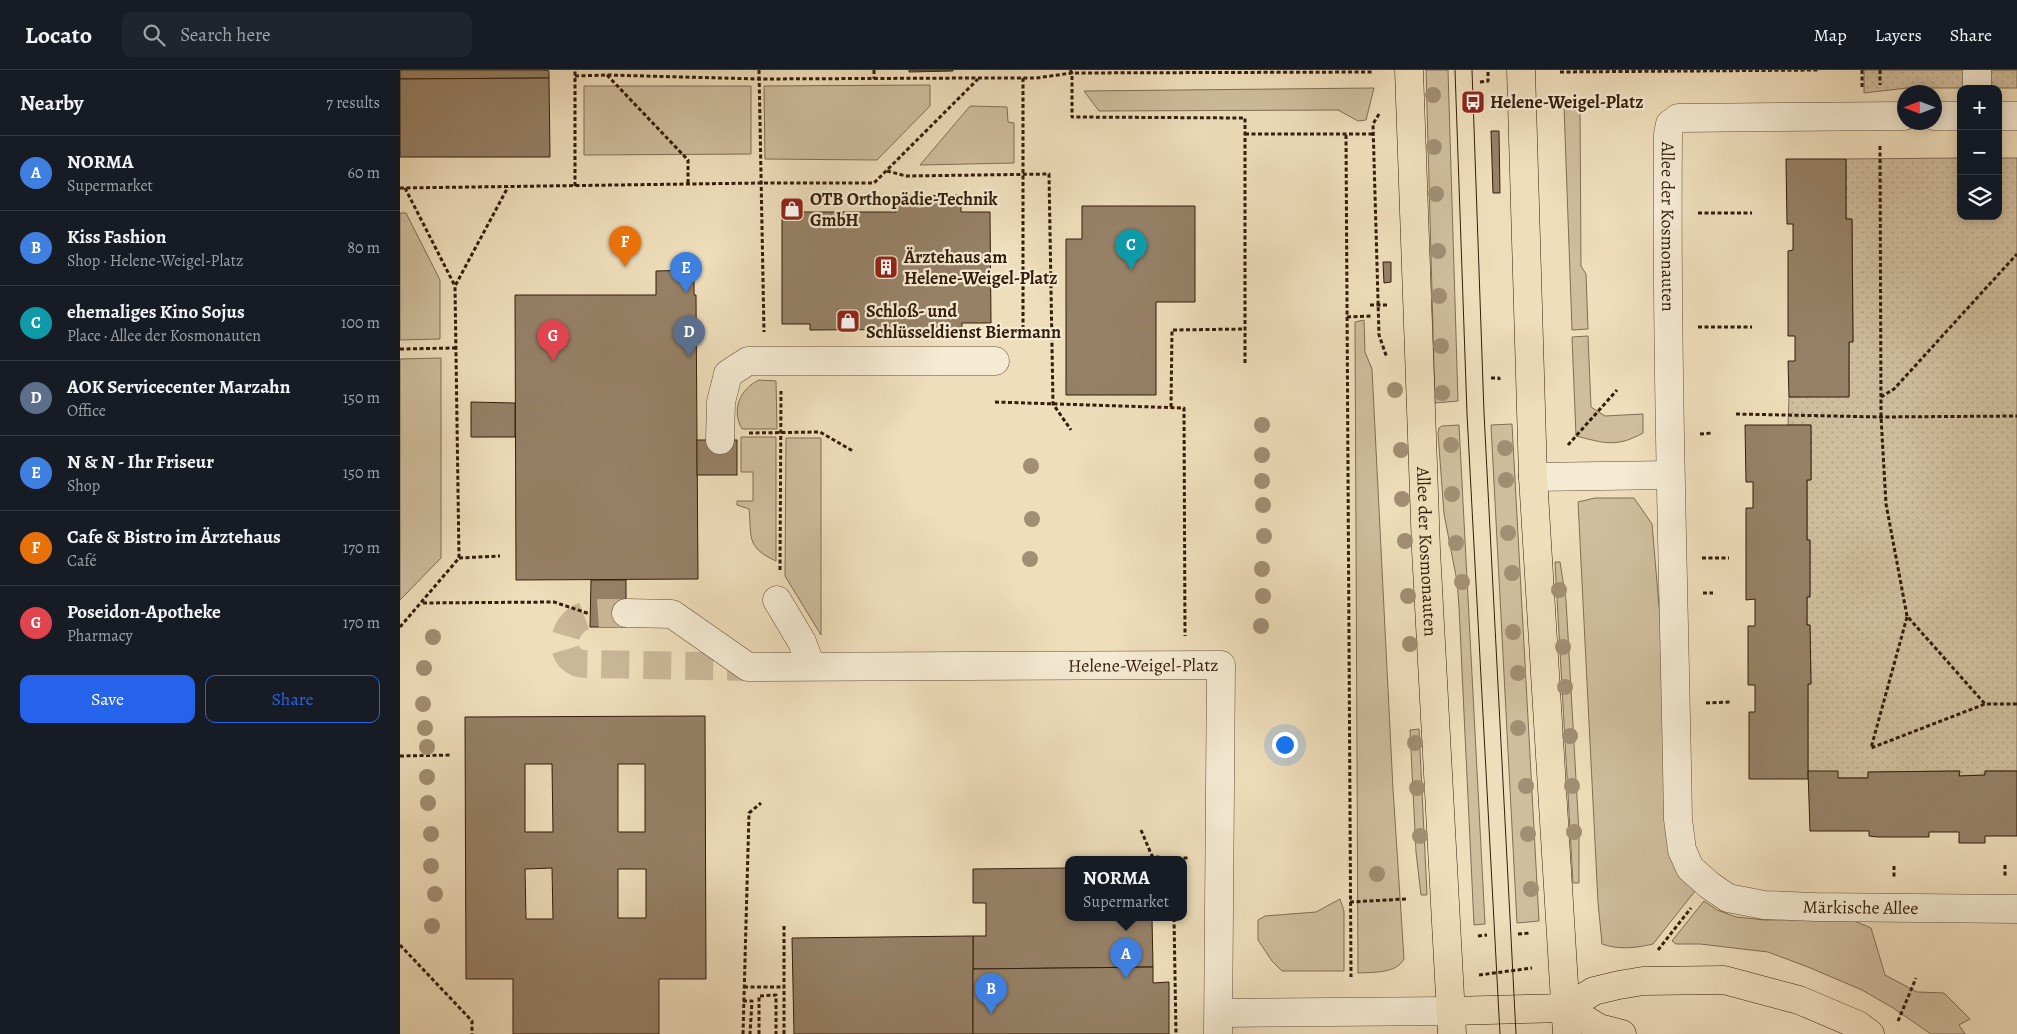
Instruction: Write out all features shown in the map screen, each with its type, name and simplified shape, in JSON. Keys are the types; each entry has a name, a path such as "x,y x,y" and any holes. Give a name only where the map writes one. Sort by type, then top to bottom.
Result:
{"main road":[{"name":"Allee der Kosmonauten","path":"1409,70 1424,502 1451,1022"},
{"path":"1521,70 1533,477 1567,1021"},
{"path":"1567,1021 1594,990 1643,981 1724,980 1799,1000 1858,1025 1870,1034"},
{"path":"1451,1022 1567,1021 1622,1034"}],"street":[{"path":"1977,70 1977,85"},
{"name":"Allee der Kosmonauten","path":"1701,895 1682,850 1678,819 1668,327 1668,134 1670,124 1678,118 1892,116"},
{"path":"1942,116 1957,116"},
{"path":"2002,116 2017,116"},
{"path":"732,437 721,402 728,374 748,361 995,361"},
{"path":"1533,477 1670,475"},
{"path":"779,602 802,642 812,666"},
{"name":"Helene-Weigel-Platz","path":"626,613 672,614 748,666 1221,665 1218,1024 1451,1022"},
{"name":"Märkische Allee","path":"1701,895 1764,905 2017,908"}],"path":[{"path":"575,186 576,70"},
{"path":"759,70 761,183 772,360 781,433 779,602"},
{"path":"874,70 874,78"},
{"path":"1480,82 1488,81 1488,70"},
{"path":"1560,72 1818,70"},
{"path":"576,76 607,75 759,79 1023,78 1071,72 1372,72"},
{"path":"1071,72 1072,117 1245,118 1245,365"},
{"path":"607,75 688,160 688,184"},
{"path":"400,188 874,183 978,78"},
{"path":"1023,78 1023,335"},
{"path":"1892,116 1881,417 1886,504 1907,616 1871,748 1985,704 2017,704"},
{"path":"1245,134 1373,134"},
{"path":"1346,135 1351,977"},
{"path":"886,171 906,176 1049,174 1053,404 1071,430"},
{"path":"455,286 509,186"},
{"path":"400,628 459,558 455,286 405,188"},
{"path":"1668,213 1752,213"},
{"path":"1881,398 1894,389 2017,254"},
{"path":"1370,306 1394,305"},
{"path":"1347,317 1371,316"},
{"path":"1668,327 1752,327"},
{"path":"1171,408 1172,330 1245,329"},
{"path":"400,349 456,348"},
{"path":"1568,445 1617,390"},
{"path":"995,402 1184,408 1185,646 1180,665"},
{"path":"1736,414 1881,417 2017,416"},
{"path":"732,437 820,432 853,451"},
{"path":"459,558 500,556"},
{"path":"422,603 554,602 590,614"},
{"path":"1907,616 1985,704"},
{"path":"1714,703 1731,702"},
{"path":"400,756 452,755"},
{"path":"742,1034 749,813 761,803"},
{"path":"1140,830 1152,856"},
{"path":"1187,858 1191,858"},
{"path":"1658,950 1701,895"},
{"path":"1350,902 1406,899"},
{"path":"1174,921 1176,1034"},
{"path":"784,926 784,1034"},
{"path":"1474,936 1487,935"},
{"path":"400,945 472,1021 472,1034"},
{"path":"1449,979 1563,963"},
{"path":"1898,1021 1916,978"},
{"path":"744,987 784,987"},
{"path":"759,1034 759,996 776,995 776,1034"},
{"path":"743,1001 752,1001 750,1034"}],"shaded area":[{"path":"1426,70 1448,70 1458,401 1435,403"},
{"path":"1864,70 2017,70 2017,88 2002,88 2002,85 1957,85 1957,88 1942,88 1942,85 1897,85 1897,89 1864,93"},
{"path":"930,85 930,106 877,160 765,159 764,86"},
{"path":"584,86 751,86 751,154 584,155"},
{"path":"1374,88 1366,120 1358,121 1338,110 1099,111 1084,91"},
{"path":"1580,105 1581,266 1586,274 1588,329 1572,330 1564,106"},
{"path":"970,106 1007,107 1008,122 1014,123 1014,163 920,165"},
{"path":"1957,158 1957,220 2002,220 2002,158 2017,158 2017,771 1985,771 1985,775 1959,776 1960,771 1868,772 1868,778 1838,778 1808,771 1808,684 1811,684 1810,625 1807,625 1807,597 1810,597 1810,540 1807,540 1807,480 1811,480 1811,425 1788,425 1789,397 1849,396 1849,342 1853,341 1852,219 1846,219 1846,159"},
{"path":"400,213 406,213 440,280 440,339 400,340"},
{"path":"1364,320 1365,352 1372,369 1393,789 1404,959 1390,970 1358,973 1355,322"},
{"path":"1588,336 1591,407 1605,416 1643,414 1643,433 1634,438 1610,443 1576,436 1572,337"},
{"path":"441,358 441,558 400,600 400,359"},
{"path":"759,380 776,381 777,429 742,429 739,422 737,415 742,394"},
{"path":"1512,424 1539,921 1517,923 1491,425"},
{"path":"1459,425 1485,924 1474,925 1459,607 1457,581 1444,514 1438,433 1439,428 1442,426"},
{"path":"741,437 776,437 776,561 759,551 755,546 751,534 749,509 737,505 737,501 753,501 753,472 741,472"},
{"path":"786,438 821,438 821,635 785,576"},
{"path":"1595,498 1634,498 1652,524 1682,876 1695,891 1653,944 1621,948 1602,944 1598,902 1578,502"},
{"path":"1555,562 1560,562 1566,600 1579,833 1579,883 1573,883"},
{"path":"1419,729 1427,895 1421,895 1416,852 1410,730"},
{"path":"1340,899 1344,911 1344,971 1282,971 1272,961 1258,940 1258,920 1265,916 1316,912"},
{"path":"1704,901 1717,910 1736,917 1765,920 1850,919 1871,928 1885,975 1917,992 1944,993 1970,1019 1959,1025 1965,1034 1931,1034 1862,990 1768,952 1700,944 1676,944 1672,941"}],"building":[{"path":"400,70 543,70 549,71 549,78 400,79"},
{"path":"909,70 953,70 953,71 909,72"},
{"path":"549,78 550,157 400,157 400,79"},
{"path":"1491,131 1499,131 1500,193 1493,193"},
{"path":"1786,159 1846,159 1846,219 1852,219 1853,342 1849,342 1849,397 1789,397 1788,361 1795,361 1795,336 1788,336 1788,251 1793,250 1793,224 1787,224"},
{"name":"Ärztehaus am Helene-Weigel-Platz","path":"961,195 961,212 990,212 991,323 962,323 962,329 810,330 810,324 782,324 782,212 896,212 896,196"},
{"path":"1082,206 1195,206 1195,302 1156,302 1156,395 1066,395 1066,239 1082,239"},
{"path":"1383,262 1391,262 1391,282 1384,283"},
{"path":"694,270 694,295 696,295 698,579 516,580 515,295 656,295 656,271"},
{"path":"471,402 515,403 515,437 471,437"},
{"path":"1745,425 1811,425 1811,480 1807,480 1807,540 1810,540 1810,597 1807,597 1807,625 1810,625 1811,684 1808,684 1808,779 1749,779 1749,712 1755,712 1755,685 1748,685 1748,626 1755,626 1755,599 1746,600 1746,508 1753,508 1753,482 1746,482"},
{"path":"697,440 737,440 737,475 697,475"},
{"path":"591,580 626,580 626,627 590,627"},
{"path":"705,716 706,979 659,979 659,1034 513,1034 513,979 466,979 465,717","holes":["525,764 552,764 553,832 525,832","618,764 645,764 645,832 618,832","552,868 553,919 526,919 525,869","618,869 646,869 646,918 618,918"]},
{"path":"1808,771 1838,771 1838,778 1868,778 1868,772 1960,771 1959,776 1985,775 1985,771 2017,771 2017,836 1985,836 1985,843 1959,843 1959,832 1929,832 1929,837 1878,837 1869,836 1869,831 1810,831"},
{"path":"1065,868 1065,921 1152,921 1153,967 973,969 973,936 986,936 986,903 973,903 973,869"},
{"path":"973,936 973,1034 794,1034 792,938"},
{"path":"1153,967 1153,983 1169,982 1169,1034 973,1034 973,969"}],"tunnel":[{"path":"626,613 600,613 588,615 577,620 572,624 566,635 565,647 567,653 578,663 585,664 748,667"}],"tram line":[{"path":"1455,70 1467,414 1500,1034"},
{"path":"1472,70 1484,413 1516,1034"}],"place":[{"name":"Helene-Weigel-Platz","path":"1473,102"},
{"name":"OTB Orthopädie-Technik GmbH","path":"792,209"},
{"name":"Cafe & Bistro im Ärztehaus","path":"625,267"},
{"name":"Ärztehaus am Helene-Weigel-Platz","path":"886,267"},
{"name":"ehemaliges Kino Sojus","path":"1131,270"},
{"name":"N & N - Ihr Friseur","path":"686,293"},
{"name":"Schloß- und Schlüsseldienst Biermann","path":"848,321"},
{"name":"AOK Servicecenter Marzahn","path":"689,357"},
{"name":"Poseidon-Apotheke","path":"553,361"},
{"name":"NORMA","path":"1126,979"},
{"name":"Kiss Fashion","path":"991,1014"}]}
